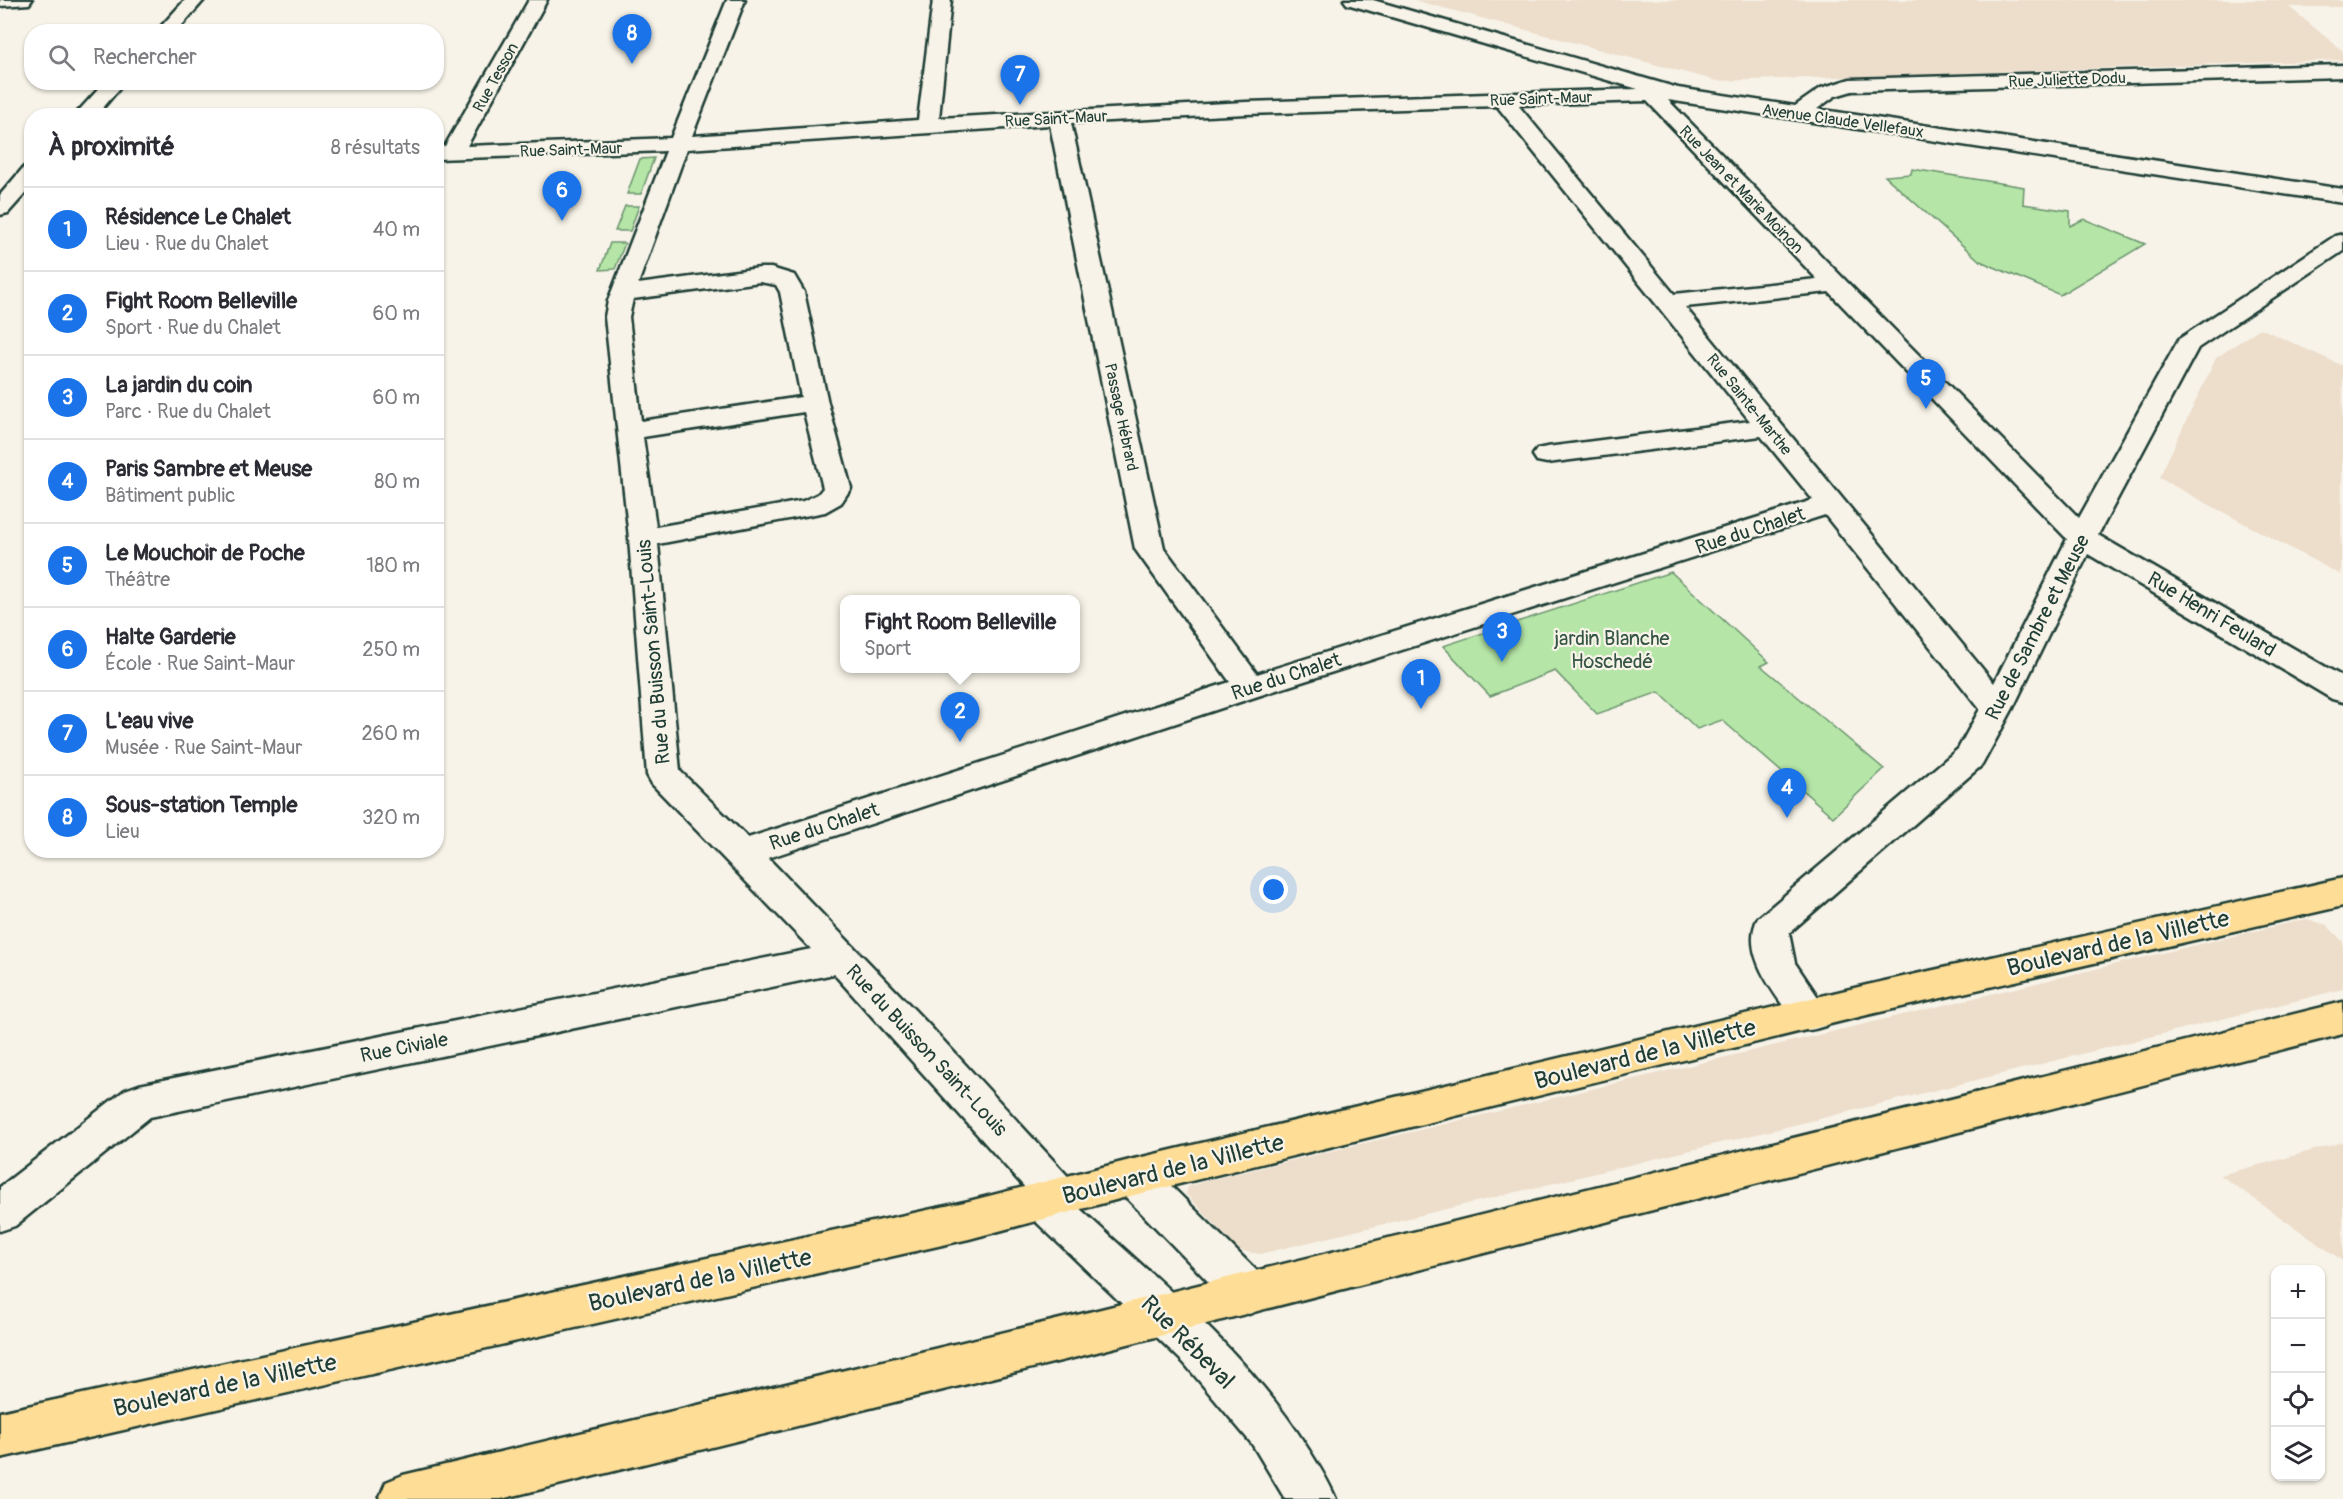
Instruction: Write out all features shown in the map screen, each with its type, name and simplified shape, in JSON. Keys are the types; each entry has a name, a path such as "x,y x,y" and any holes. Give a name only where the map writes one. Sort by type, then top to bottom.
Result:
{"main road":[{"name":"Boulevard de la Villette","path":"0,1435 1052,1199 1878,997 2338,900"},
{"path":"403,1499 1249,1293 2343,1018"}],"street":[{"path":"0,1 23,0"},
{"path":"172,24 195,0"},
{"name":"Rue Tesson","path":"444,153 538,0"},
{"name":"Rue du Buisson Saint-Louis","path":"736,0 622,293 617,317 643,538 664,775 842,958 999,1127 1052,1199"},
{"path":"928,125 942,0"},
{"name":"Avenue Claude Vellefaux","path":"1353,0 1676,94 2343,196"},
{"name":"Rue Juliette Dodu","path":"1799,113 1828,92 1850,85 2343,70"},
{"path":"92,108 108,90"},
{"name":"Rue Jean et Marie Moinon","path":"1651,94 2082,538"},
{"name":"Rue Saint-Maur","path":"444,153 679,144 928,125 1246,108 1676,94"},
{"name":"Rue Sainte-Marthe","path":"1503,100 1997,708"},
{"name":"Passage Hébrard","path":"1059,117 1150,549 1250,687"},
{"path":"8,167 24,166"},
{"path":"0,208 24,181"},
{"name":"Rue de Sambre et Meuse","path":"1811,1015 1773,960 1771,928 1970,758 2082,538 2188,344 2343,241"},
{"path":"622,293 760,275 771,275 786,280 792,292 815,403 837,488 827,502 805,509 643,538"},
{"path":"1667,302 1834,284"},
{"path":"629,431 815,403"},
{"path":"1547,455 1769,427"},
{"name":"Rue du Chalet","path":"742,853 1250,687 1831,504"},
{"name":"Rue Henri Feulard","path":"2082,538 2343,692"},
{"name":"Rue Civiale","path":"0,1212 139,1102 842,958"},
{"path":"1134,1178 1249,1293"},
{"name":"Rue Rébeval","path":"1052,1199 1162,1314 1200,1348 1269,1428 1312,1499"}],"shaded area":[{"path":"1414,0 2343,0 2343,7 2289,7 2343,51 2343,60 1717,81"},
{"path":"2260,328 2343,366 2341,575 2159,478 2216,358"},
{"path":"2306,919 2327,925 2343,942 2343,989 1260,1254 1242,1251 1235,1246 1186,1194 1188,1187 1205,1181"},
{"path":"2343,1142 2343,1261 2220,1175 2282,1159"}],"green space":[{"path":"654,158 641,194 627,194 640,159"},
{"path":"1912,169 2024,187 2023,204 2070,211 2070,226 2084,219 2145,244 2060,295 1980,261 1885,176 1911,174"},
{"path":"625,206 639,206 630,231 615,231"},
{"path":"610,243 625,243 615,269 600,270"},
{"name":"jardin Blanche Hoschedé","path":"1671,572 1769,662 1761,666 1884,769 1833,817 1722,720 1697,729 1659,692 1597,714 1555,671 1490,696 1443,646"}],"place":[{"name":"Sous-station Temple","path":"632,64"},
{"name":"L'eau vive","path":"1020,105"},
{"name":"Halte Garderie","path":"562,221"},
{"name":"Le Mouchoir de Poche","path":"1926,409"},
{"name":"La jardin du coin","path":"1502,662"},
{"name":"Résidence Le Chalet","path":"1421,709"},
{"name":"Fight Room Belleville","path":"960,742"},
{"name":"Paris Sambre et Meuse","path":"1787,818"}]}
